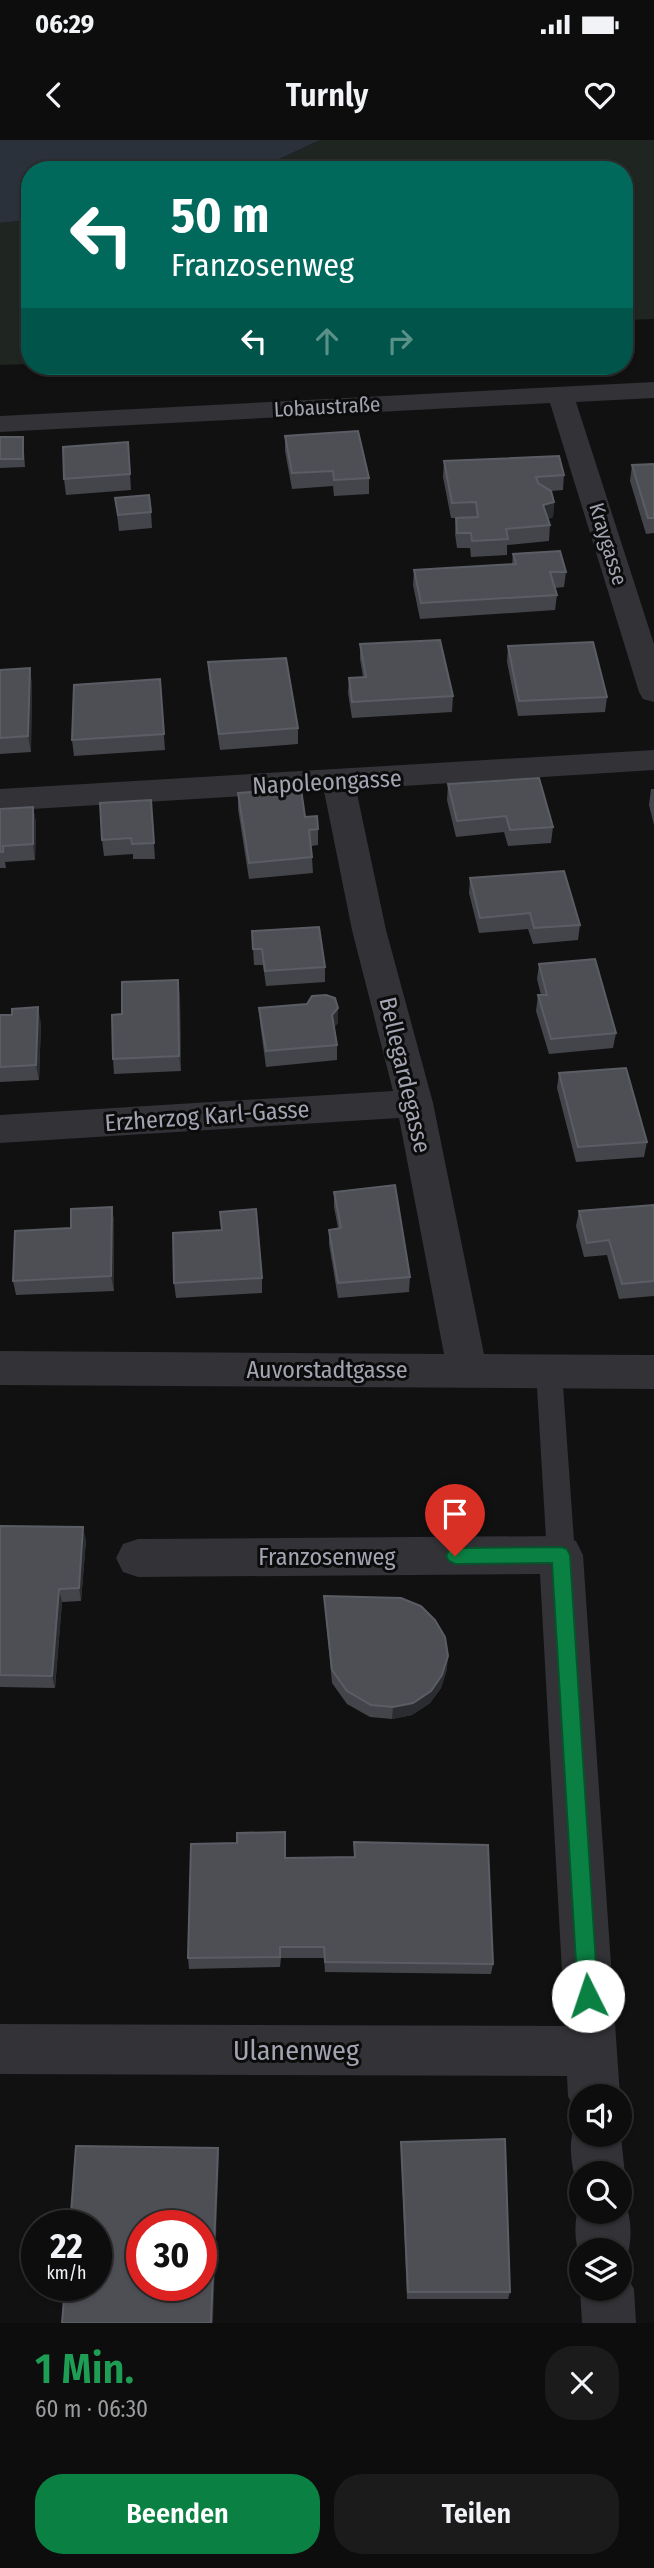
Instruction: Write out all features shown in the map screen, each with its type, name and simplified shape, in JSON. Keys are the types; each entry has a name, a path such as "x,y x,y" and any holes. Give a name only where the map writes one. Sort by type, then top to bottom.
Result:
{"street":[{"name":"Lobaustraße","path":"0,424 654,390"},
{"name":"Kraygasse","path":"561,395 654,692"},
{"name":"Napoleongasse","path":"0,800 654,761"},
{"name":"Bellegardegasse","path":"338,781 369,929 415,1103 467,1371"},
{"name":"Erzherzog Karl-Gasse","path":"0,1129 415,1103"},
{"name":"Auvorstadtgasse","path":"0,1368 654,1372"},
{"name":"Franzosenweg","path":"138,1558 561,1555"},
{"path":"561,1555 593,2074"},
{"name":"Ulanenweg","path":"0,2049 593,2074"},
{"path":"608,2301 609,2323"}],"lane":[{"path":"549,1371 561,1555"}],"shaded area":[{"path":"0,140 320,140 275,161 21,161 21,221 0,223"},
{"path":"320,140 654,140 654,319 633,320 633,161 275,161"},
{"path":"21,221 21,364 0,365 0,223"}],"building":[{"path":"358,431 369,478 334,480 333,471 292,473 285,436"},
{"path":"0,437 23,437 23,459 0,459"},
{"path":"128,442 130,474 64,479 63,447"},
{"path":"559,456 564,475 536,477 538,483 551,491 554,502 543,505 550,525 506,529 508,539 472,541 471,533 457,533 456,518 478,517 476,502 452,503 444,461"},
{"path":"654,464 654,518 648,518 632,465"},
{"path":"149,495 151,512 118,515 115,498"},
{"path":"560,551 566,572 550,572 557,595 421,603 414,570 516,564 513,554"},
{"path":"440,640 453,696 352,702 349,678 366,677 360,644"},
{"path":"593,642 607,697 519,701 508,646"},
{"path":"286,658 298,728 219,734 208,662"},
{"path":"30,668 28,736 0,738 0,670"},
{"path":"160,679 164,734 72,740 74,685"},
{"path":"539,778 553,827 510,830 506,816 457,821 448,784"},
{"path":"301,789 305,817 317,816 318,829 309,830 312,857 249,863 238,793"},
{"path":"151,800 154,843 132,844 131,838 102,840 100,803"},
{"path":"33,807 33,844 3,846 3,852 0,852 0,809"},
{"path":"564,871 580,925 534,928 530,913 480,918 470,878"},
{"path":"319,927 325,967 265,971 262,949 253,949 252,931"},
{"path":"595,959 616,1033 551,1039 538,995 547,995 539,964"},
{"path":"178,980 179,1056 113,1059 112,1015 122,1014 122,982"},
{"path":"326,995 335,998 338,1008 332,1015 337,1045 266,1051 259,1008 307,1004 312,996"},
{"path":"38,1007 36,1065 0,1067 0,1015 12,1015 12,1009"},
{"path":"626,1068 647,1142 578,1147 559,1073"},
{"path":"395,1185 410,1277 338,1283 329,1230 341,1228 334,1192"},
{"path":"654,1205 654,1281 622,1284 609,1240 587,1243 579,1211"},
{"path":"112,1207 111,1276 13,1281 15,1231 71,1228 71,1209"},
{"path":"256,1209 262,1278 174,1283 173,1233 222,1230 220,1212"},
{"path":"0,1526 83,1527 79,1588 59,1589 52,1676 0,1675"},
{"path":"324,1596 401,1598 421,1606 435,1620 445,1637 448,1656 442,1675 431,1691 413,1703 393,1707 371,1705 347,1691 332,1670"},
{"path":"285,1832 285,1858 355,1857 354,1842 488,1845 493,1964 325,1962 324,1947 280,1947 280,1957 188,1958 191,1844 237,1843 237,1833"},
{"path":"505,2139 510,2292 408,2292 401,2142"},
{"path":"76,2146 218,2148 216,2210 126,2210 126,2301 212,2301 211,2323 62,2323 64,2301 112,2301 112,2210 71,2210"}],"route":[{"path":"455,1556 561,1555 588,1996"}]}
